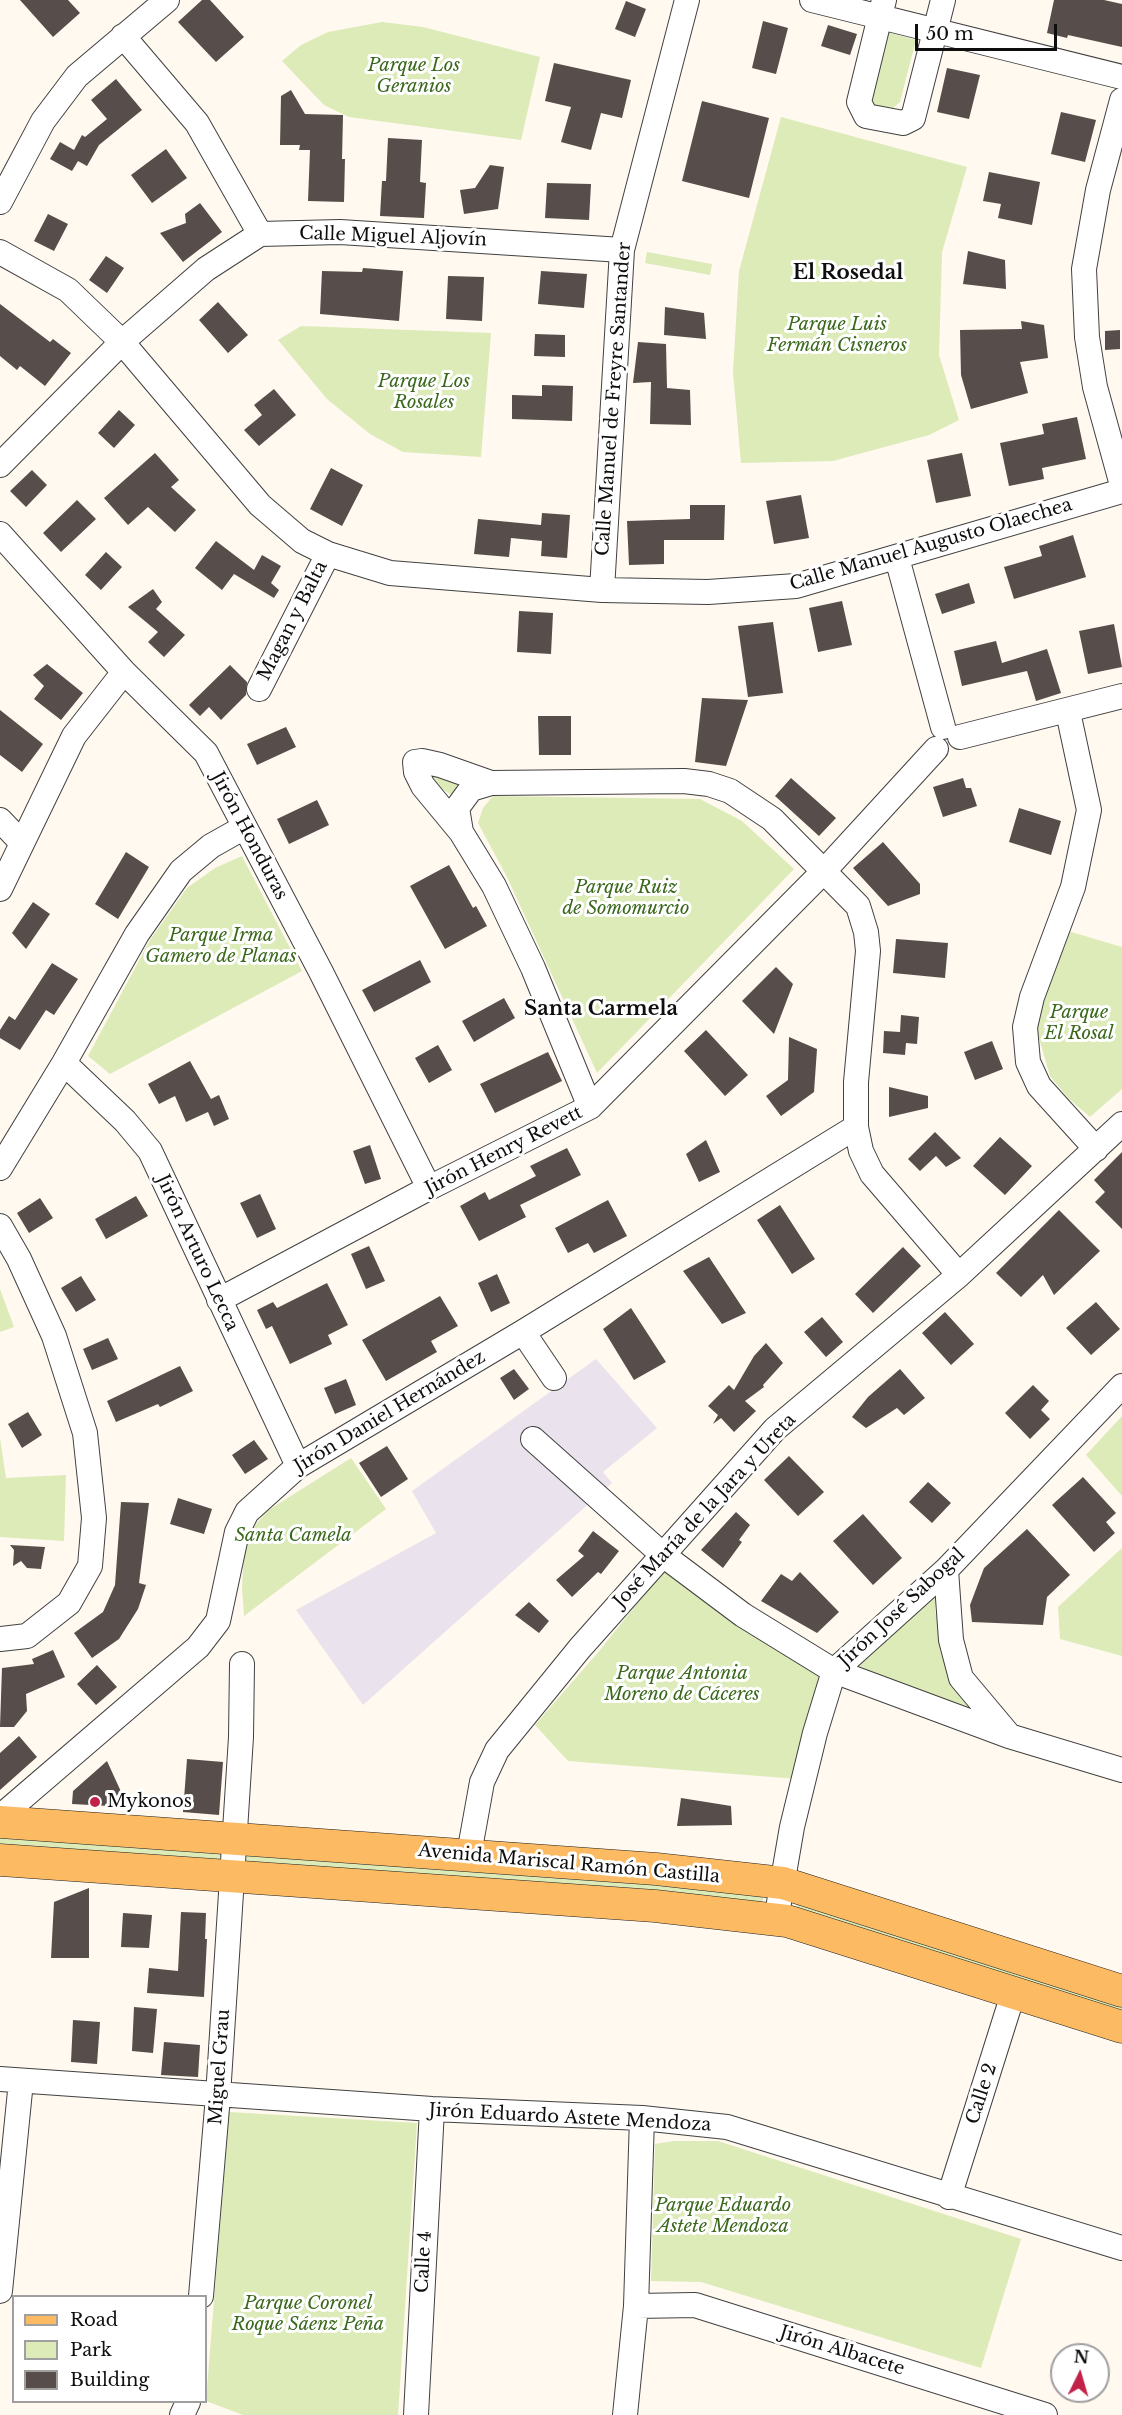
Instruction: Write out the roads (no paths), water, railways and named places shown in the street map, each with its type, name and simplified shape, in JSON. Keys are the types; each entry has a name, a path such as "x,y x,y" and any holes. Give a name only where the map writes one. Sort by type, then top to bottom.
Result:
{"main road":[{"name":"Avenida Mariscal Ramón Castilla","path":"0,1820 656,1869 783,1883 1122,1991"},
{"name":"Avenida Mariscal Ramón Castilla","path":"0,1860 655,1906 776,1920 1014,1991 1122,2027"}],"street":[{"path":"0,202 43,121 77,76 166,0"},
{"name":"Calle Manuel de Freyre Santander","path":"602,590 622,250 687,0"},
{"path":"812,0 882,8 935,31 1122,77"},
{"path":"882,8 859,102 866,116 903,123 913,118 943,0"},
{"path":"0,465 123,342 206,269 260,234 197,123 123,36"},
{"path":"1122,100 1098,190 1084,268 1087,337 1095,387 1122,485"},
{"name":"Calle Miguel Aljovín","path":"260,234 340,232 622,250"},
{"name":"Calle Manuel Augusto Olaechea","path":"0,252 68,290 123,342 260,505 302,541 328,554 390,573 602,590 708,592 796,586 1122,491"},
{"name":"Jirón Honduras","path":"0,534 124,672 206,753 243,828 321,972 429,1188"},
{"name":"Magan y Balta","path":"259,689 328,554"},
{"path":"897,558 946,738 1068,712 1122,696"},
{"path":"0,889 74,736 124,672"},
{"path":"1068,712 1089,810 1073,887 1032,997 1025,1027 1028,1062 1039,1086 1096,1149"},
{"name":"Jirón Henry Revett","path":"219,1300 429,1188 590,1107 825,870 946,738"},
{"path":"590,1107 533,968 494,886 461,832 423,786 416,772 415,762 422,761 440,765 481,786 684,781 709,784 730,791 772,819 825,870 858,906 868,951 855,1082 856,1127 861,1151 872,1174 959,1275"},
{"path":"461,832 457,808 481,786"},
{"path":"0,820 22,843"},
{"path":"0,1168 64,1063 137,934 181,871 212,846 243,828"},
{"name":"Jirón Arturo Lecca","path":"64,1063 125,1120 150,1151 298,1466"},
{"name":"José María de la Jara y Ureta","path":"469,1854 482,1782 497,1750 580,1648 775,1429 959,1275 1122,1124"},
{"name":"Jirón Daniel Hernández","path":"0,1820 198,1647 218,1621 237,1532 247,1512 298,1466 524,1332 856,1127"},
{"path":"0,1639 27,1636 69,1603 90,1566 94,1518 85,1433 54,1336 3,1236"},
{"path":"524,1332 554,1378"},
{"name":"Jirón José Sabogal","path":"776,1920 792,1827 812,1743 834,1671 946,1570 1122,1386"},
{"path":"533,1439 663,1555 743,1615 834,1671 1009,1736 1122,1770"},
{"path":"946,1570 951,1640 961,1678 1009,1736"},
{"name":"Miguel Grau","path":"201,2295 218,2096 242,1737 242,1664"},
{"name":"Calle 2","path":"949,2197 1014,1991"},
{"path":"0,2291 10,2080"},
{"name":"Jirón Eduardo Astete Mendoza","path":"10,2080 432,2109 642,2118 726,2127 1122,2248"},
{"name":"Calle 4","path":"416,2415 432,2109"},
{"path":"625,2415 636,2306 642,2118"},
{"name":"Jirón Albacete","path":"636,2306 695,2305 1045,2415"}],"place":[{"name":"Mykonos","path":"95,1802"}],"district":[{"name":"El Rosedal","path":"848,273"},
{"name":"Santa Carmela","path":"601,1009"}],"park label":[{"name":"Parque Los Geranios","path":"414,76"},
{"name":"Parque Luis Fermán Cisneros","path":"837,335"},
{"name":"Parque Los Rosales","path":"424,392"},
{"name":"Parque Ruiz de Somomurcio","path":"626,898"},
{"name":"Parque Irma Gamero de Planas","path":"221,946"},
{"name":"Parque El Rosal","path":"1079,1023"},
{"name":"Santa Camela","path":"293,1536"},
{"name":"Parque Antonia Moreno de Cáceres","path":"682,1684"},
{"name":"Parque Eduardo Astete Mendoza","path":"723,2216"},
{"name":"Parque Coronel Roque Sáenz Peña","path":"308,2314"}]}
